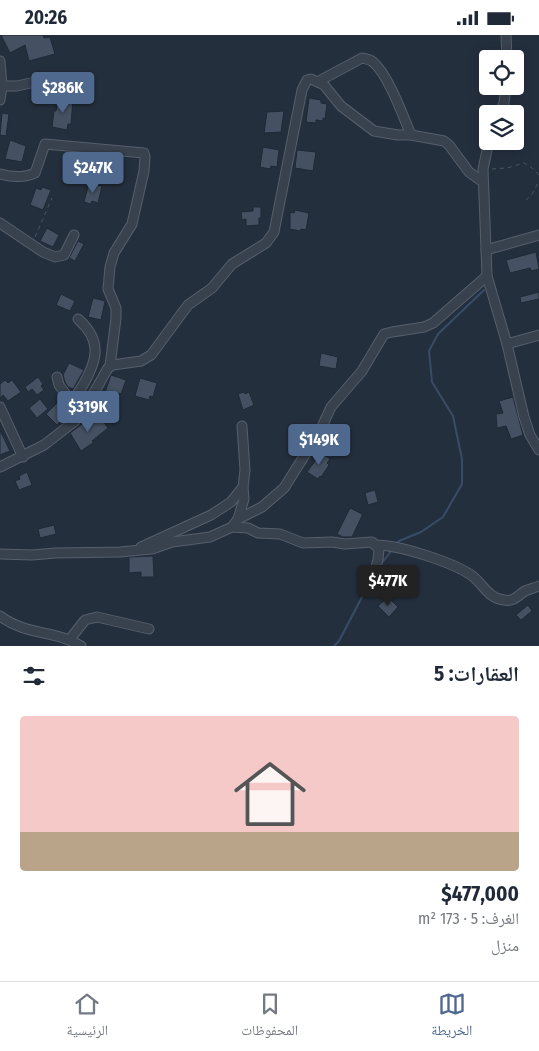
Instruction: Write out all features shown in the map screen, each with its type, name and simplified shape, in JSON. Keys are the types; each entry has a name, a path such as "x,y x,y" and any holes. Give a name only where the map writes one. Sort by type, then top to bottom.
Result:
{"street":[{"path":"506,35 507,50"},
{"path":"319,81 362,57 372,61 394,95 411,135"},
{"path":"0,61 2,86 0,100"},
{"path":"110,366 135,363 146,359 188,305 212,288 232,264 262,247 269,240 274,232 304,84 307,80 319,81 341,106 374,131 444,141 469,172 483,182"},
{"path":"2,86 17,86 35,82"},
{"path":"0,174 11,176 35,173 45,144 108,151 134,151 144,153 146,157 132,224 114,253 110,267 108,289 116,308 110,366 75,421 44,445 0,467"},
{"path":"487,150 483,169 486,276 507,343 524,417 530,435 539,450"},
{"path":"0,223 48,255 58,257 66,252 74,235"},
{"path":"486,250 539,235"},
{"path":"0,555 152,549 172,542 210,537 235,523 262,507 284,488 320,431 331,407 362,371 384,335 392,331 424,327 433,323 486,276"},
{"path":"75,421 74,404 90,371 96,352 90,330 78,319"},
{"path":"507,343 539,335"},
{"path":"57,377 59,385 74,404"},
{"path":"0,407 23,457"},
{"path":"235,523 244,499 242,426"},
{"path":"128,551 151,543 192,522 211,515 231,502 243,487"},
{"path":"235,523 255,532 280,534 303,543 372,543 409,550 465,571 474,577 488,593 504,600 516,599 524,591 539,586"},
{"path":"374,573 379,553 376,545"},
{"path":"0,616 26,630 70,639 81,646"},
{"path":"70,639 85,620 97,617 149,629"}],"path":[{"path":"483,169 507,168 524,163 539,175"},
{"path":"526,199 532,194 539,181"},
{"path":"32,244 52,198"}],"building":[{"path":"1,35 43,35 44,38 50,37 55,54 29,61 25,45 10,53"},
{"path":"68,98 73,99 71,124 68,124 67,130 52,127 58,99 67,100"},
{"path":"309,98 321,100 321,103 327,104 323,121 316,120 316,123 306,122"},
{"path":"284,111 281,132 264,133 267,112"},
{"path":"2,113 9,114 6,136 0,135"},
{"path":"10,140 26,146 22,162 5,159"},
{"path":"263,147 279,150 277,167 271,166 270,169 260,167"},
{"path":"297,150 316,152 313,171 295,168"},
{"path":"89,183 102,186 98,203 92,201 91,204 84,202"},
{"path":"42,187 51,190 43,210 30,205 36,188 41,190"},
{"path":"253,207 261,207 259,225 246,226 246,219 242,220 241,212 253,211"},
{"path":"295,210 309,213 306,230 290,229 290,212 294,213"},
{"path":"47,228 59,235 53,247 40,241"},
{"path":"78,241 84,244 75,261 69,258"},
{"path":"536,252 539,269 531,271 530,268 510,273 506,260"},
{"path":"539,292 539,299 521,303 520,297"},
{"path":"61,294 75,301 70,311 56,305"},
{"path":"93,298 105,301 101,320 88,317"},
{"path":"321,353 338,357 336,369 319,366"},
{"path":"69,363 84,370 73,389 68,387 63,375"},
{"path":"111,375 126,380 112,411 100,407"},
{"path":"38,377 43,384 41,386 44,390 37,395 32,389 28,392 25,387"},
{"path":"140,378 157,383 153,397 150,396 149,400 135,396"},
{"path":"5,380 8,383 12,380 21,392 8,401 3,395 0,398 0,384"},
{"path":"244,392 245,394 249,392 254,405 243,410 238,394"},
{"path":"513,397 523,435 511,439 506,426 497,428 496,414 503,413 499,401"},
{"path":"40,399 48,409 37,418 29,408"},
{"path":"58,402 68,414 57,425 46,414"},
{"path":"100,417 108,428 92,441 94,442 81,451 70,433 90,418 93,422"},
{"path":"0,430 10,451 0,455"},
{"path":"321,453 330,459 327,463 329,465 318,479 307,472"},
{"path":"27,472 32,485 19,490 15,481 20,479 19,476"},
{"path":"375,490 378,502 368,505 365,493"},
{"path":"350,508 362,514 362,516 352,537 343,537 337,534"},
{"path":"54,525 56,534 40,538 38,529"},
{"path":"153,556 154,577 141,577 141,572 129,573 129,557"},
{"path":"388,597 398,607 389,617 378,606"},
{"path":"528,605 532,611 521,620 516,615"}],"waterway":[{"path":"396,544 421,532 443,517 462,484 462,459 453,416 432,382 429,351 438,334 484,290"},
{"path":"381,564 392,550"},
{"path":"334,646 339,641 373,576"}]}
